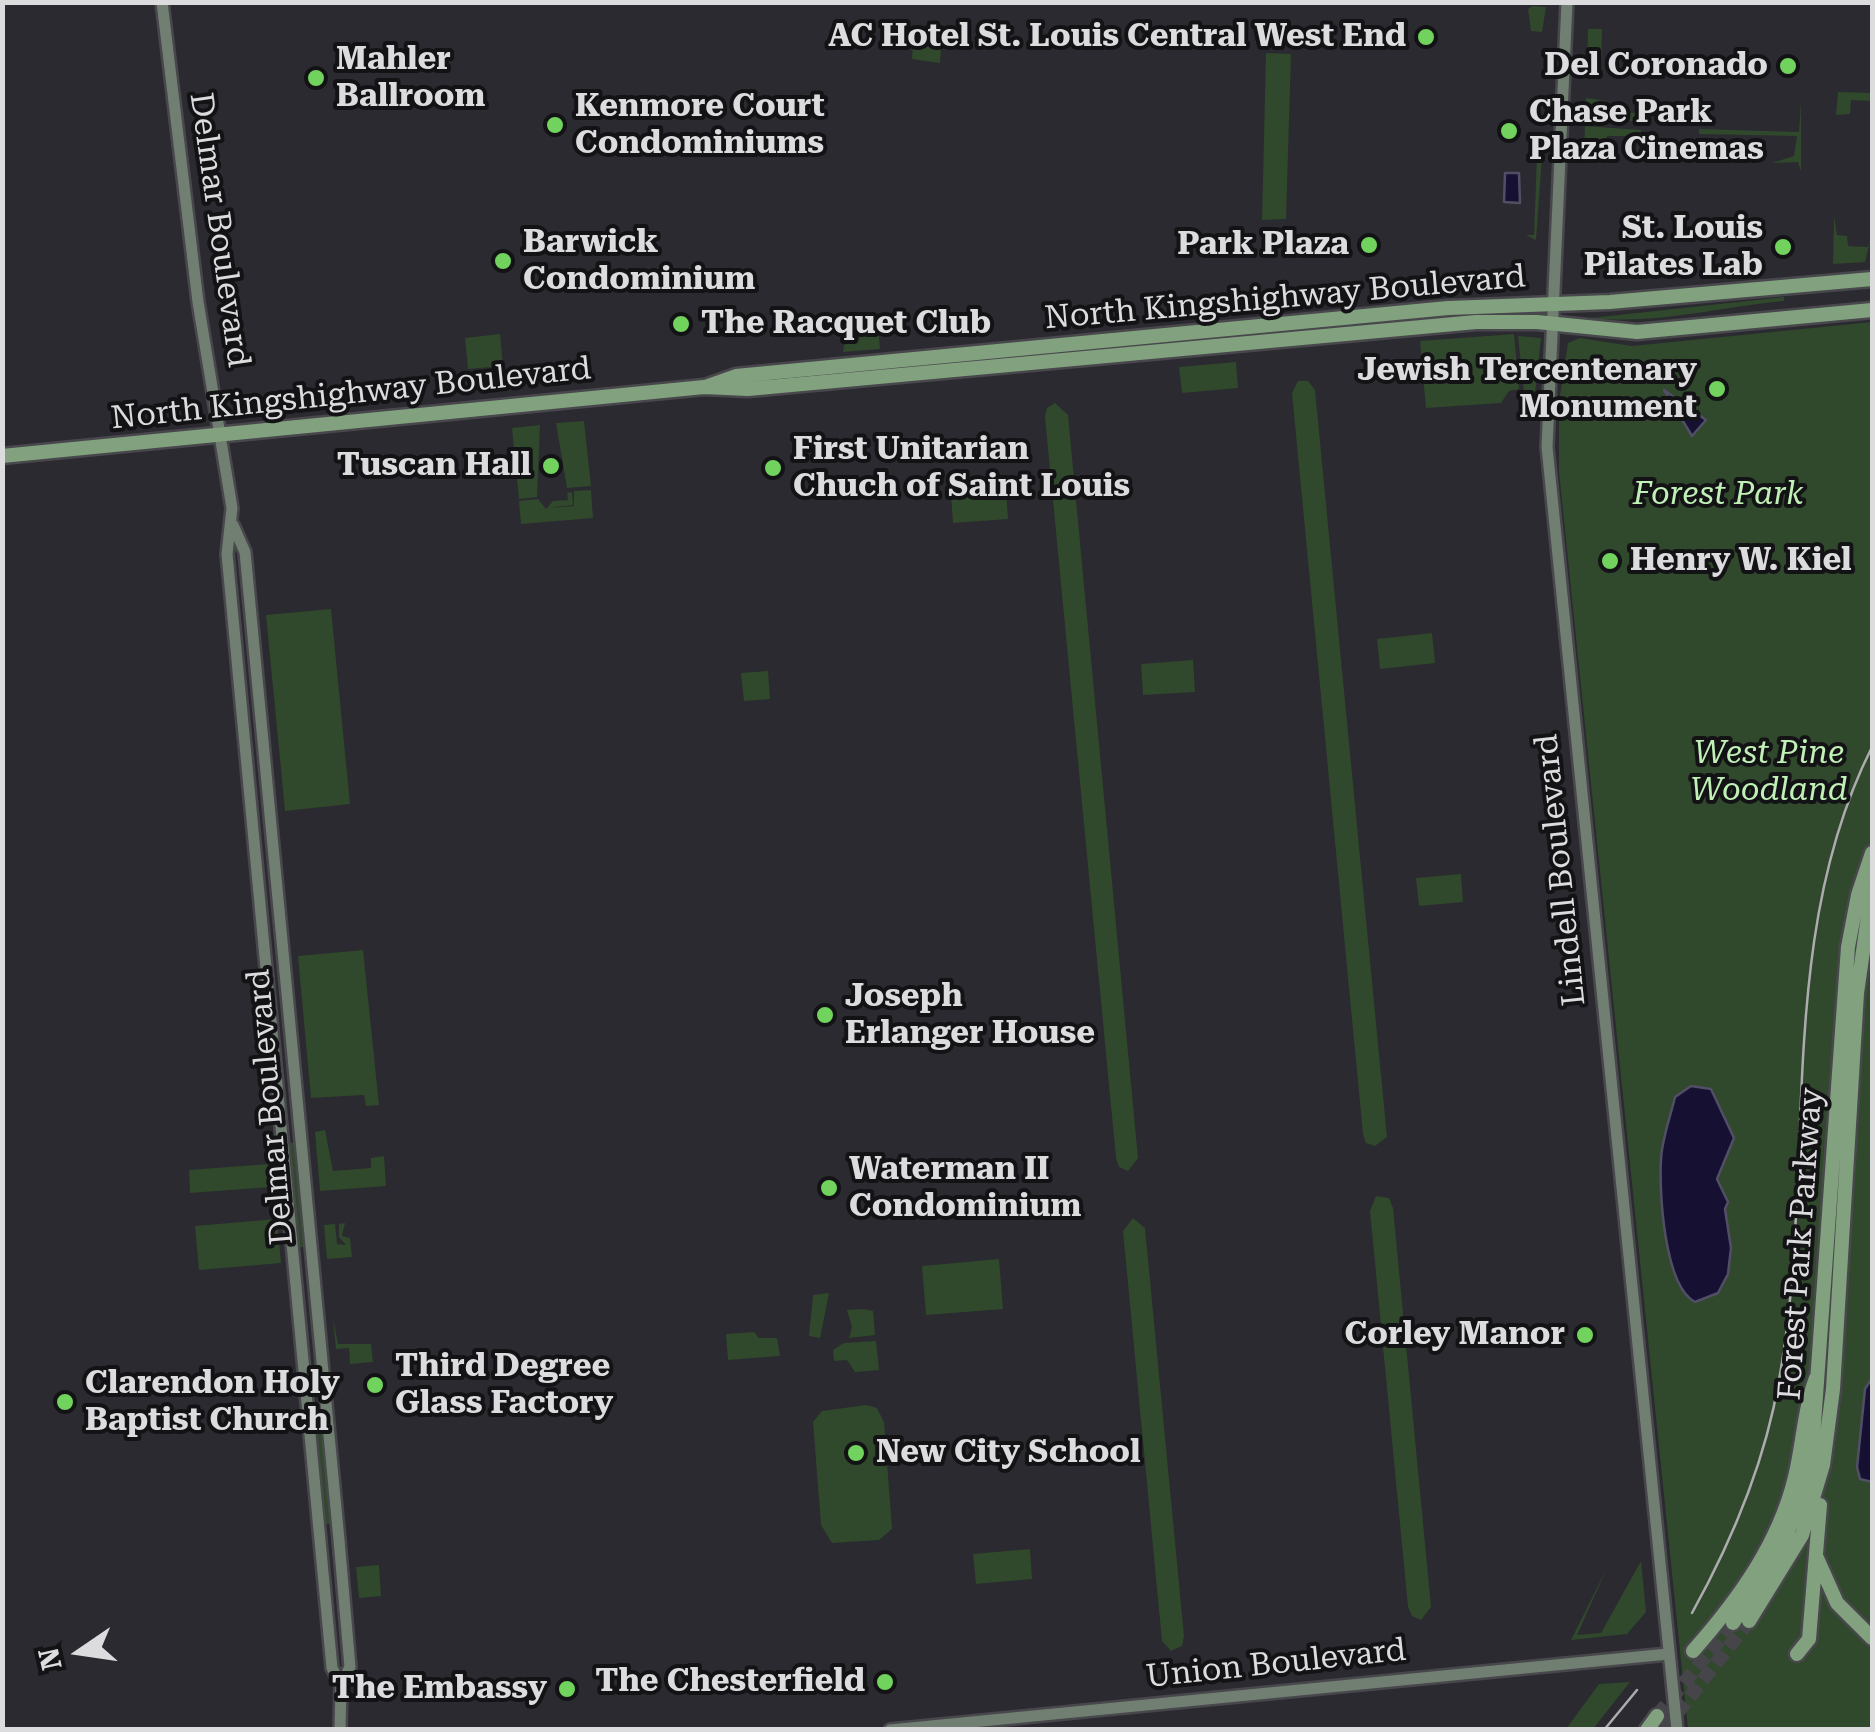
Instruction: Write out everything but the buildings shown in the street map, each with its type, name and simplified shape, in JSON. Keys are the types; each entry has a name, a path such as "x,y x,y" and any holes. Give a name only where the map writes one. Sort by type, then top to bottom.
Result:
{"main road":[{"name":"Delmar Boulevard","path":"162,2 198,302 233,524 245,552 340,1540 350,1667 341,1685 340,1730"},
{"name":"Lindell Boulevard","path":"1566,2 1548,458 1677,1730"},
{"name":"North Kingshighway Boulevard","path":"704,387 736,376 1448,308 1610,302 1872,279"},
{"name":"North Kingshighway Boulevard","path":"2,456 704,387 748,389 1476,322 1554,323 1636,332 1872,310"},
{"name":"Delmar Boulevard","path":"233,524 227,554 332,1668 341,1685"},
{"name":"Forest Park Parkway","path":"1872,852 1858,895 1848,947 1815,1441 1800,1506 1741,1622 1802,1535 1823,1466 1832,1390 1856,993 1872,889"},
{"path":"1693,1651 1750,1577 1782,1518 1794,1479 1809,1396 1821,1363"},
{"path":"1797,1654 1808,1639 1823,1466"},
{"path":"1815,1550 1837,1603 1872,1638"},
{"name":"Union Boulevard","path":"890,1730 1668,1654"},
{"path":"1647,1730 1657,1716"}],"green space":[{"path":"1546,7 1542,32 1531,31 1528,9"},
{"path":"1588,29 1602,29 1601,65 1587,71"},
{"path":"914,33 942,36 940,63 912,59"},
{"path":"1266,53 1291,54 1286,219 1262,220"},
{"path":"1838,92 1871,93 1871,101 1851,100 1850,114 1836,115"},
{"path":"1586,98 1606,101 1608,112 1642,113 1641,121 1585,121"},
{"path":"1801,102 1801,172 1798,162 1772,163 1794,156 1797,136 1699,134 1699,129 1799,132"},
{"path":"1585,126 1641,130 1641,136 1607,136 1605,147 1584,149"},
{"path":"1537,156 1542,156 1536,240 1526,235 1534,235"},
{"path":"1834,216 1837,235 1847,236 1848,246 1868,247 1872,233 1865,262 1833,264"},
{"path":"1784,297 1784,301 1663,317 1591,318"},
{"name":"Forest Park","path":"1872,322 1872,1729 1688,1729 1559,472 1559,402 1568,343 1580,338 1632,346"},
{"path":"500,334 503,366 468,369 465,338"},
{"path":"861,334 879,336 880,349 843,352 844,345 859,340"},
{"path":"1514,334 1519,389 1509,391 1501,403 1426,408 1420,341"},
{"path":"1518,336 1541,338 1533,411 1527,421"},
{"path":"1236,362 1238,388 1182,393 1179,367"},
{"path":"1298,381 1308,381 1315,390 1387,1137 1375,1146 1366,1143 1363,1134 1292,393"},
{"path":"1055,403 1068,415 1138,1158 1128,1171 1119,1167 1116,1158 1045,417 1047,408"},
{"path":"584,421 591,486 567,488 556,423"},
{"path":"540,425 537,497 519,499 512,428"},
{"path":"591,490 593,518 521,524 519,501 538,499 546,509 553,501 568,500 567,493 572,492 573,505 547,508 574,506 574,491"},
{"path":"1006,490 1008,519 953,523 951,494"},
{"path":"331,609 350,804 285,811 266,615"},
{"path":"1432,633 1435,663 1380,669 1377,639"},
{"path":"1193,660 1195,692 1143,695 1141,664"},
{"path":"768,671 770,699 744,701 741,673"},
{"path":"1461,874 1463,902 1419,906 1416,878"},
{"path":"363,950 379,1105 366,1106 364,1095 311,1098 298,956"},
{"path":"325,1130 333,1171 371,1168 371,1158 384,1156 386,1186 320,1191 315,1132"},
{"path":"294,1142 305,1247 299,1247 289,1143"},
{"path":"269,1164 271,1187 190,1193 189,1170"},
{"path":"1376,1196 1389,1198 1393,1208 1431,1607 1421,1620 1412,1616 1408,1607 1370,1211"},
{"path":"1133,1218 1145,1228 1184,1636 1182,1646 1171,1651 1162,1641 1123,1231"},
{"path":"277,1219 281,1263 199,1270 195,1226"},
{"path":"345,1223 342,1236 350,1238 352,1257 327,1259 324,1225 335,1224 337,1244 346,1245 339,1237 339,1224"},
{"path":"999,1259 1003,1309 926,1315 922,1266"},
{"path":"829,1293 820,1338 809,1336 813,1295"},
{"path":"847,1310 873,1311 875,1335 849,1338 852,1327"},
{"path":"333,1318 338,1344 371,1344 373,1362 350,1364 349,1348 336,1349"},
{"path":"754,1332 759,1338 777,1338 780,1356 728,1360 726,1334"},
{"path":"876,1341 879,1370 855,1372 847,1360 834,1361 833,1350 844,1343"},
{"path":"866,1405 877,1408 884,1422 892,1529 879,1540 832,1543 821,1525 813,1422 822,1411"},
{"path":"316,1432 322,1432 331,1524 325,1524"},
{"path":"1030,1549 1032,1579 976,1584 973,1554"},
{"path":"1641,1561 1646,1612 1627,1634 1571,1640 1608,1566 1577,1635 1601,1633"},
{"path":"379,1565 381,1596 359,1598 356,1567"},
{"path":"1630,1682 1593,1729 1566,1729 1599,1684"}],"shaded area":[{"path":"1505,173 1519,173 1520,203 1504,202"},
{"path":"1664,390 1706,420 1692,436"},
{"path":"1691,1086 1711,1089 1734,1138 1717,1179 1728,1202 1728,1274 1718,1293 1695,1302 1685,1293 1670,1258 1661,1174 1663,1144 1675,1097"},
{"path":"1872,1378 1872,1482 1860,1479 1857,1467 1865,1389"}],"tunnel":[{"path":"1664,1730 1749,1621"},
{"path":"1657,1716 1733,1623"}],"tram line":[{"path":"1692,1613 1746,1500 1773,1411 1790,1301 1803,1058 1821,898 1841,821 1872,747"},
{"path":"1604,1730 1637,1690"}],"place":[{"name":"AC Hotel St. Louis Central West End","path":"1426,37"},
{"name":"Del Coronado","path":"1788,66"},
{"name":"Mahler Ballroom","path":"316,78"},
{"name":"Kenmore Court Condominiums","path":"555,125"},
{"name":"Chase Park Plaza Cinemas","path":"1509,131"},
{"name":"Park Plaza","path":"1369,245"},
{"name":"St. Louis Pilates Lab","path":"1783,247"},
{"name":"Barwick Condominium","path":"503,261"},
{"name":"The Racquet Club","path":"681,324"},
{"name":"Jewish Tercentenary Monument","path":"1717,389"},
{"name":"Tuscan Hall","path":"551,466"},
{"name":"First Unitarian Chuch of Saint Louis","path":"773,468"},
{"name":"Henry W. Kiel","path":"1610,561"},
{"name":"Joseph Erlanger House","path":"825,1015"},
{"name":"Waterman II Condominium","path":"829,1188"},
{"name":"Corley Manor","path":"1585,1335"},
{"name":"Third Degree Glass Factory","path":"375,1385"},
{"name":"Clarendon Holy Baptist Church","path":"65,1402"},
{"name":"New City School","path":"856,1453"},
{"name":"The Chesterfield","path":"885,1682"},
{"name":"The Embassy","path":"567,1689"}],"park label":[{"name":"West Pine Woodland","path":"1769,772"}]}
